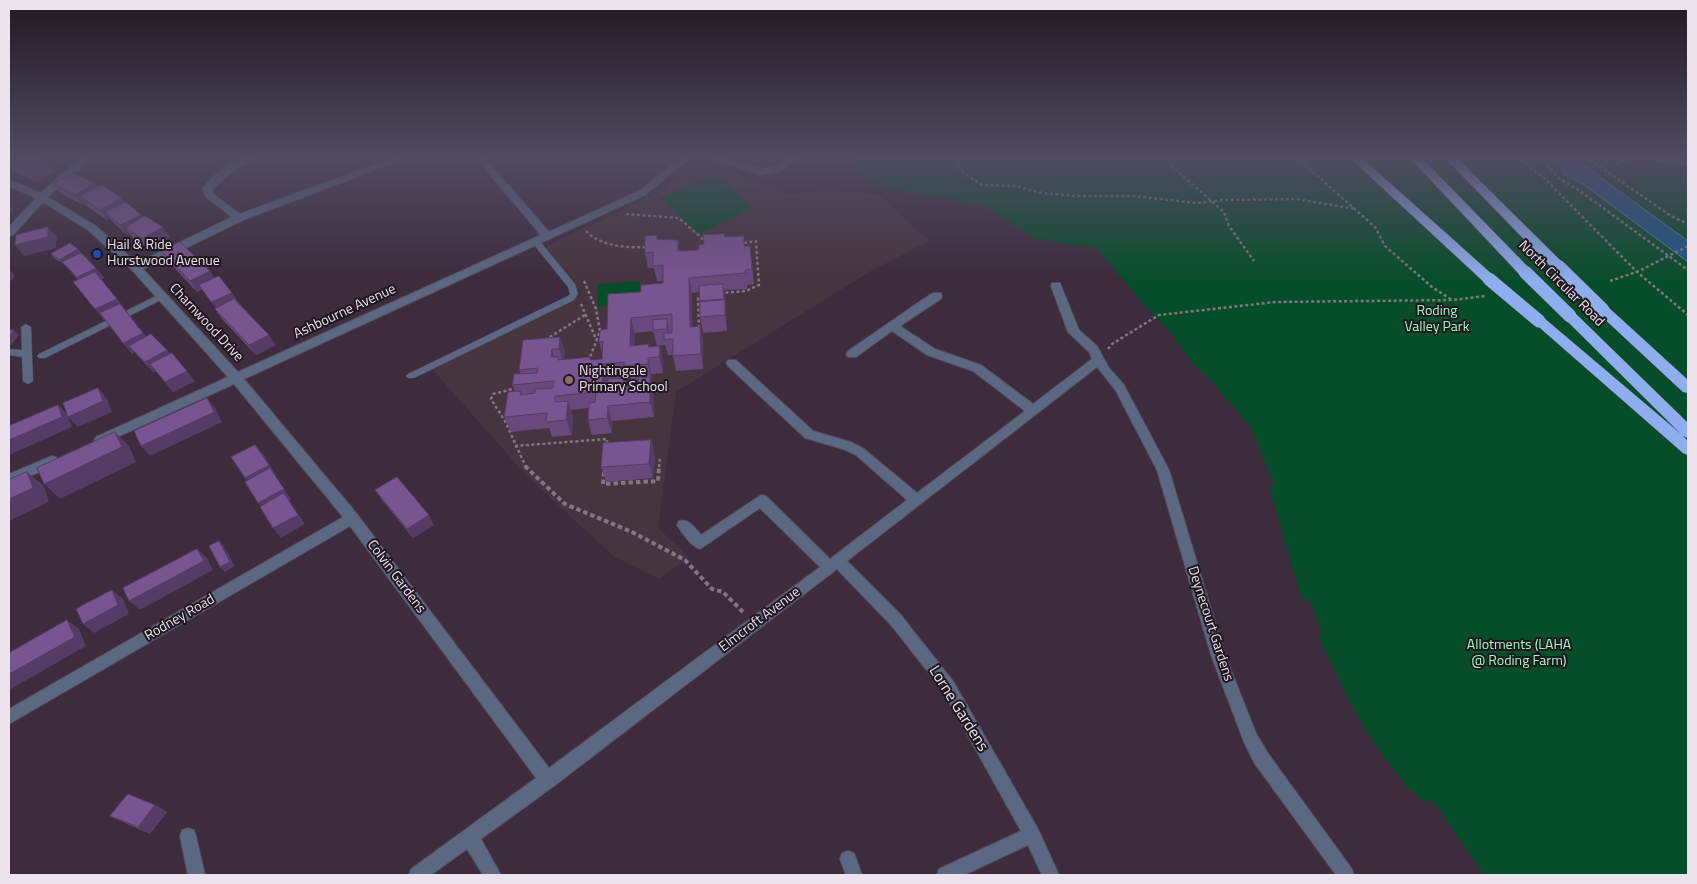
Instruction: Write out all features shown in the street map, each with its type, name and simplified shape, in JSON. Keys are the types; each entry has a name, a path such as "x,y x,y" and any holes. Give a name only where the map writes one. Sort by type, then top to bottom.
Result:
{"highway":[{"path":"1400,198 1489,279 1688,449"},
{"name":"North Circular Road","path":"1454,198 1525,272 1688,432"},
{"name":"North Circular Road","path":"1490,198 1603,310 1688,388"}],"street":[{"path":"9,233 41,198"},
{"name":"Charnwood Drive","path":"44,198 92,228 136,268 237,379"},
{"path":"213,198 239,218"},
{"path":"136,268 239,218 293,198"},
{"path":"514,198 546,236"},
{"name":"Ashbourne Avenue","path":"86,446 237,379 630,198"},
{"name":"Deynecourt Gardens","path":"1056,286 1074,332 1085,340 1100,359 1105,371 1120,388 1153,448 1162,470 1218,655 1250,737 1261,758 1346,875"},
{"path":"852,354 894,327 902,318 937,296"},
{"path":"894,327 931,352 977,368 1034,410"},
{"name":"Elmcroft Avenue","path":"417,875 548,780 755,624 1100,359"},
{"path":"732,363 809,435 847,445 860,452 917,501"},
{"name":"Colvin Gardens","path":"237,379 352,518 548,780"},
{"path":"9,480 60,458"},
{"name":"Lorne Gardens","path":"684,525 700,543 761,500 896,620 948,686 1032,835 1051,875"},
{"name":"Rodney Road","path":"9,717 352,518"},
{"path":"945,875 1032,835"},
{"path":"188,836 197,875"},
{"path":"470,837 493,875"}],"lane":[{"path":"411,376 571,298 574,294 572,286 535,241"},
{"path":"42,356 162,296"},
{"path":"26,327 28,381"},
{"path":"9,352 27,354"}],"path":[{"path":"1154,198 1197,203 1223,200 1296,199 1355,209"},
{"path":"1209,198 1224,212 1229,226 1254,261"},
{"path":"1343,198 1374,227 1385,246 1432,287 1453,300"},
{"path":"1565,198 1636,271 1688,315"},
{"path":"1590,198 1670,254 1688,270"},
{"path":"1645,198 1671,216 1688,224"},
{"path":"613,206 623,214 679,218 704,241 712,242"},
{"path":"592,228 585,232 598,240 622,247 656,247"},
{"path":"714,294 746,291 759,285 756,241 738,243"},
{"path":"1610,281 1627,277 1688,246"},
{"path":"699,334 698,296 706,295"},
{"path":"1100,359 1112,344 1159,315 1275,302 1453,300 1486,296"},
{"path":"578,297 596,339"},
{"path":"538,344 586,316"},
{"path":"518,380 517,388 493,394 491,399 505,421 526,468 565,504 632,532 685,560 712,589 723,592 755,624"},
{"path":"515,446 607,439 606,448"},
{"path":"605,466 603,484 658,481 660,459"}],"shaded area":[{"name":"Nightingale Primary School","path":"646,198 883,198 929,241 871,271 676,392 658,528 689,557 659,579 613,556 526,475 431,368 582,295 546,247"}],"green space":[{"path":"661,198 742,198 753,208 699,234"},
{"path":"944,198 1688,198 1688,875 1484,875 1434,802 1422,800 1407,787 1379,750 1353,708 1318,636 1323,635 1309,599 1302,599 1269,487 1275,486 1250,426 1216,386 1191,361 1173,335 1098,250 1100,249 1033,238 984,205"},
{"path":"640,281 639,303 597,307 598,284"}],"water":[{"path":"1602,198 1629,198 1688,241 1688,262"}],"building":[{"path":"83,198 122,198 100,210"},
{"path":"126,202 141,215 120,225 105,212"},
{"path":"145,216 163,227 143,238 125,228"},
{"path":"48,227 48,237 15,245 16,235"},
{"path":"724,234 725,237 744,236 744,246 750,246 752,269 745,270 745,273 689,278 690,327 700,326 701,354 673,356 673,339 664,340 664,333 672,333 672,314 631,318 630,346 649,344 648,347 660,346 659,357 648,358 648,364 624,366 624,362 603,364 602,388 608,387 608,379 624,378 623,385 639,383 638,378 650,377 650,402 608,406 607,418 588,420 589,403 595,402 596,392 555,396 555,402 568,401 566,420 546,422 547,413 504,417 508,392 521,391 520,395 535,393 535,389 553,388 554,381 512,385 514,374 537,373 538,368 519,370 523,340 560,337 559,349 552,349 551,357 559,357 558,360 590,357 590,360 602,359 603,341 599,342 600,330 607,329 608,294 641,292 641,285 663,283 663,265 653,266 653,252 645,253 645,236 657,235 657,239 678,240 678,251 699,250 699,245 704,244 703,235"},
{"path":"180,242 210,271 190,281 161,251"},
{"path":"70,243 78,249 59,260 51,254"},
{"path":"81,253 96,268 77,277 62,262"},
{"path":"95,272 117,299 95,309 73,282"},
{"path":"219,276 232,293 211,302 199,285"},
{"path":"723,284 724,299 700,301 699,286"},
{"path":"234,299 269,335 249,345 215,309"},
{"path":"725,300 725,315 700,317 700,302"},
{"path":"120,304 143,333 123,343 100,313"},
{"path":"667,319 667,329 653,330 653,320"},
{"path":"9,330 14,330 9,337"},
{"path":"151,334 167,350 145,362 129,346"},
{"path":"172,353 187,371 165,382 150,364"},
{"path":"98,388 103,401 68,417 63,403"},
{"path":"207,398 214,412 141,446 134,431"},
{"path":"58,405 62,417 9,440 9,426"},
{"path":"115,432 122,447 44,484 37,468"},
{"path":"651,440 649,464 601,467 603,443"},
{"path":"255,445 269,465 245,478 231,457"},
{"path":"270,468 284,489 258,503 245,482"},
{"path":"27,472 33,488 9,499 9,480"},
{"path":"397,477 429,515 407,529 375,490"},
{"path":"284,493 298,515 273,528 260,507"},
{"path":"219,541 230,562 220,567 209,546"},
{"path":"197,549 204,561 129,601 123,588"},
{"path":"112,590 118,605 83,624 76,609"},
{"path":"67,620 75,637 9,674 9,653"},
{"path":"128,794 155,805 138,827 110,816"}],"place":[{"name":"Hail & Ride Hurstwood Avenue","path":"97,254"},
{"name":"Nightingale Primary School","path":"569,380"}],"park label":[{"name":"Roding Valley Park","path":"1437,320"},
{"name":"Allotments (LAHA @ Roding Farm)","path":"1519,654"}]}
